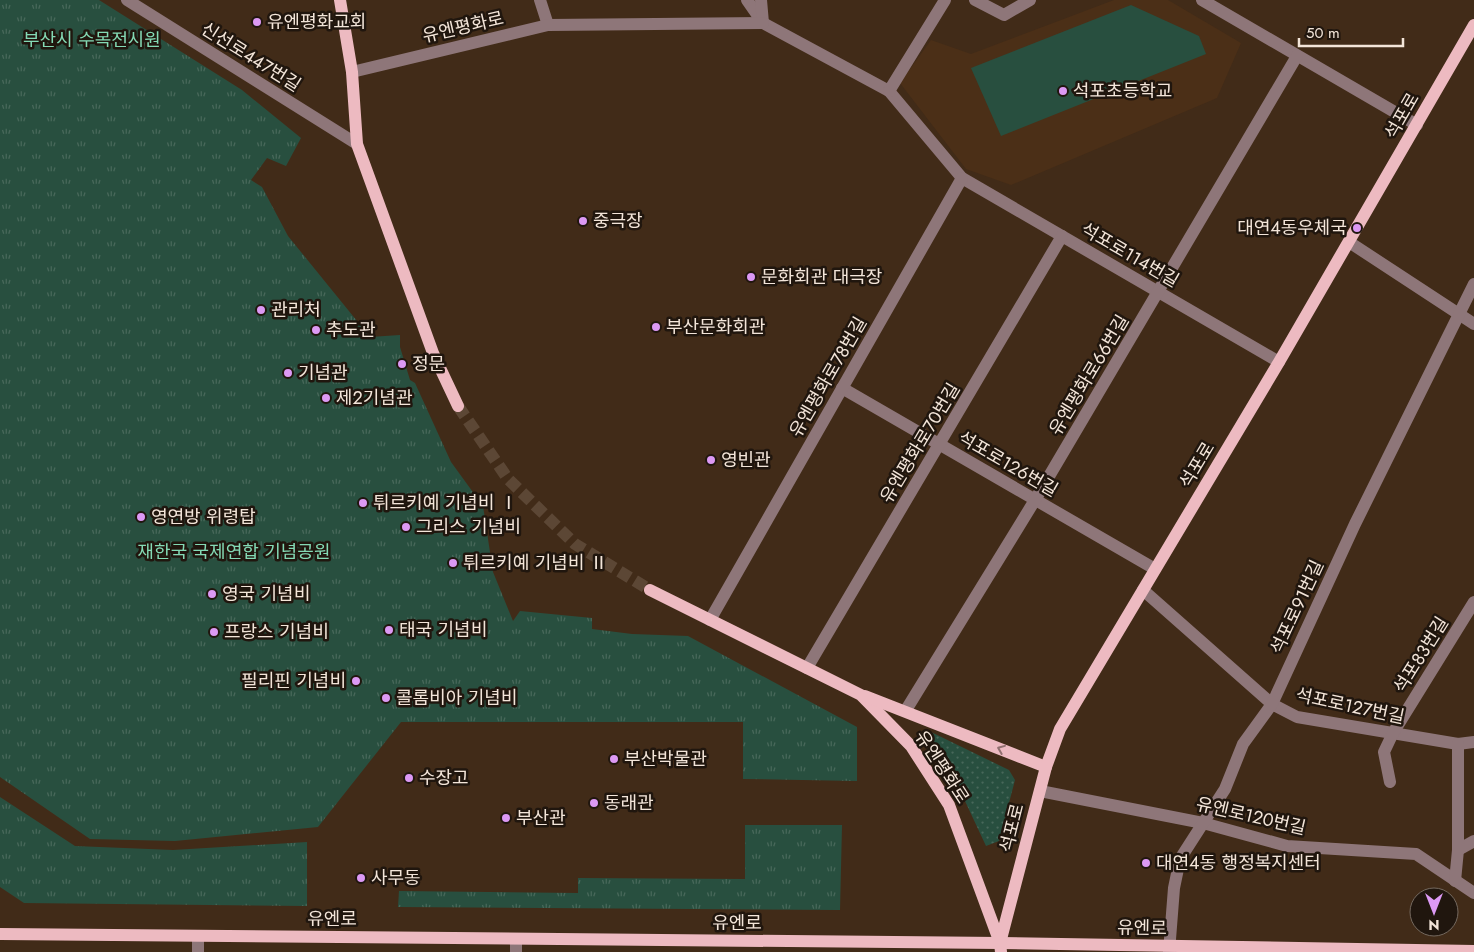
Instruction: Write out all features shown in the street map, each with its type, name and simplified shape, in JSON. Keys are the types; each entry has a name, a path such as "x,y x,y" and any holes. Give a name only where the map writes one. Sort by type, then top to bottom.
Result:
{"main road":[{"path":"340,0 352,72 357,144 433,353 458,406"},
{"name":"석포로","path":"1001,947 1046,767 1060,729 1279,362 1474,25"},
{"name":"유엔평화로","path":"650,590 861,695 912,746 949,805 1001,947"},
{"path":"861,695 906,710 1046,767"},
{"name":"유엔로","path":"0,934 516,938 773,946 1474,950"}],"street":[{"name":"신선로447번길","path":"127,0 357,144"},
{"path":"540,0 548,25"},
{"path":"747,0 763,23 889,91 945,0"},
{"path":"761,0 763,23"},
{"path":"975,0 1004,15 1030,0"},
{"path":"1202,0 1416,125"},
{"name":"유엔평화로","path":"352,72 548,25 763,23"},
{"name":"유엔평화로66번길","path":"906,710 1035,500 1297,56"},
{"name":"석포로114번길","path":"889,91 962,178 1279,362"},
{"name":"유엔평화로78번길","path":"710,620 962,178"},
{"name":"유엔평화로70번길","path":"807,668 1062,236"},
{"path":"1348,242 1474,324"},
{"name":"석포로91번길","path":"1169,949 1174,888 1180,859 1225,788 1243,744 1272,704 1355,524 1474,284"},
{"name":"석포로126번길","path":"842,388 1156,570"},
{"name":"석포로127번길","path":"1143,590 1272,704 1297,717 1458,744 1474,742"},
{"name":"석포83번길","path":"1390,782 1384,752 1393,733 1474,602"},
{"path":"1455,882 1458,850 1458,744"},
{"name":"유엔로120번길","path":"1040,791 1202,823 1287,846 1416,854 1474,893"},
{"path":"1458,850 1474,841"},
{"path":"198,936 198,952"},
{"path":"516,938 516,952"}],"shaded area":[{"name":"석포초등학교","path":"1114,0 1168,0 1241,43 1217,98 1011,185 966,169 900,83 931,40 971,54"}],"green space":[{"name":"재한국 국제연합 기념공원","path":"0,0 99,0 242,90 301,138 286,166 267,158 251,180 262,187 288,236 370,337 400,335 400,347 410,380 415,383 451,462 483,506 493,572 513,621 520,611 592,618 592,629 632,634 688,636 857,727 857,781 743,779 743,722 401,722 318,827 175,841 90,839 0,777"},
{"path":"1131,5 1199,36 1206,54 1001,136 971,68"},
{"path":"929,731 1009,770 1015,780 999,841 986,846 958,786 925,736"},
{"path":"0,797 75,846 173,850 307,842 307,906 24,903 0,887"},
{"path":"745,825 842,825 840,910 398,907 399,891 578,893 578,878 745,879"}],"tunnel":[{"path":"458,406 508,479 575,544 650,590"}],"place":[{"name":"유엔평화교회","path":"257,22"},
{"name":"석포초등학교","path":"1063,91"},
{"name":"중극장","path":"583,221"},
{"name":"대연4동우체국","path":"1357,228"},
{"name":"문화회관 대극장","path":"751,277"},
{"name":"관리처","path":"261,310"},
{"name":"부산문화회관","path":"656,327"},
{"name":"추도관","path":"316,330"},
{"name":"정문","path":"402,364"},
{"name":"기념관","path":"288,373"},
{"name":"제2기념관","path":"326,398"},
{"name":"영빈관","path":"711,460"},
{"name":"튀르키예 기념비 Ⅰ","path":"363,503"},
{"name":"영연방 위령탑","path":"141,517"},
{"name":"그리스 기념비","path":"406,527"},
{"name":"튀르키예 기념비 Ⅱ","path":"453,563"},
{"name":"영국 기념비","path":"212,594"},
{"name":"태국 기념비","path":"389,630"},
{"name":"프랑스 기념비","path":"214,632"},
{"name":"필리핀 기념비","path":"356,681"},
{"name":"콜롬비아 기념비","path":"386,698"},
{"name":"부산박물관","path":"614,759"},
{"name":"수장고","path":"409,778"},
{"name":"동래관","path":"594,803"},
{"name":"부산관","path":"506,818"},
{"name":"대연4동 행정복지센터","path":"1146,863"},
{"name":"사무동","path":"361,878"}],"park label":[{"name":"부산시 수목전시원","path":"92,40"}]}
